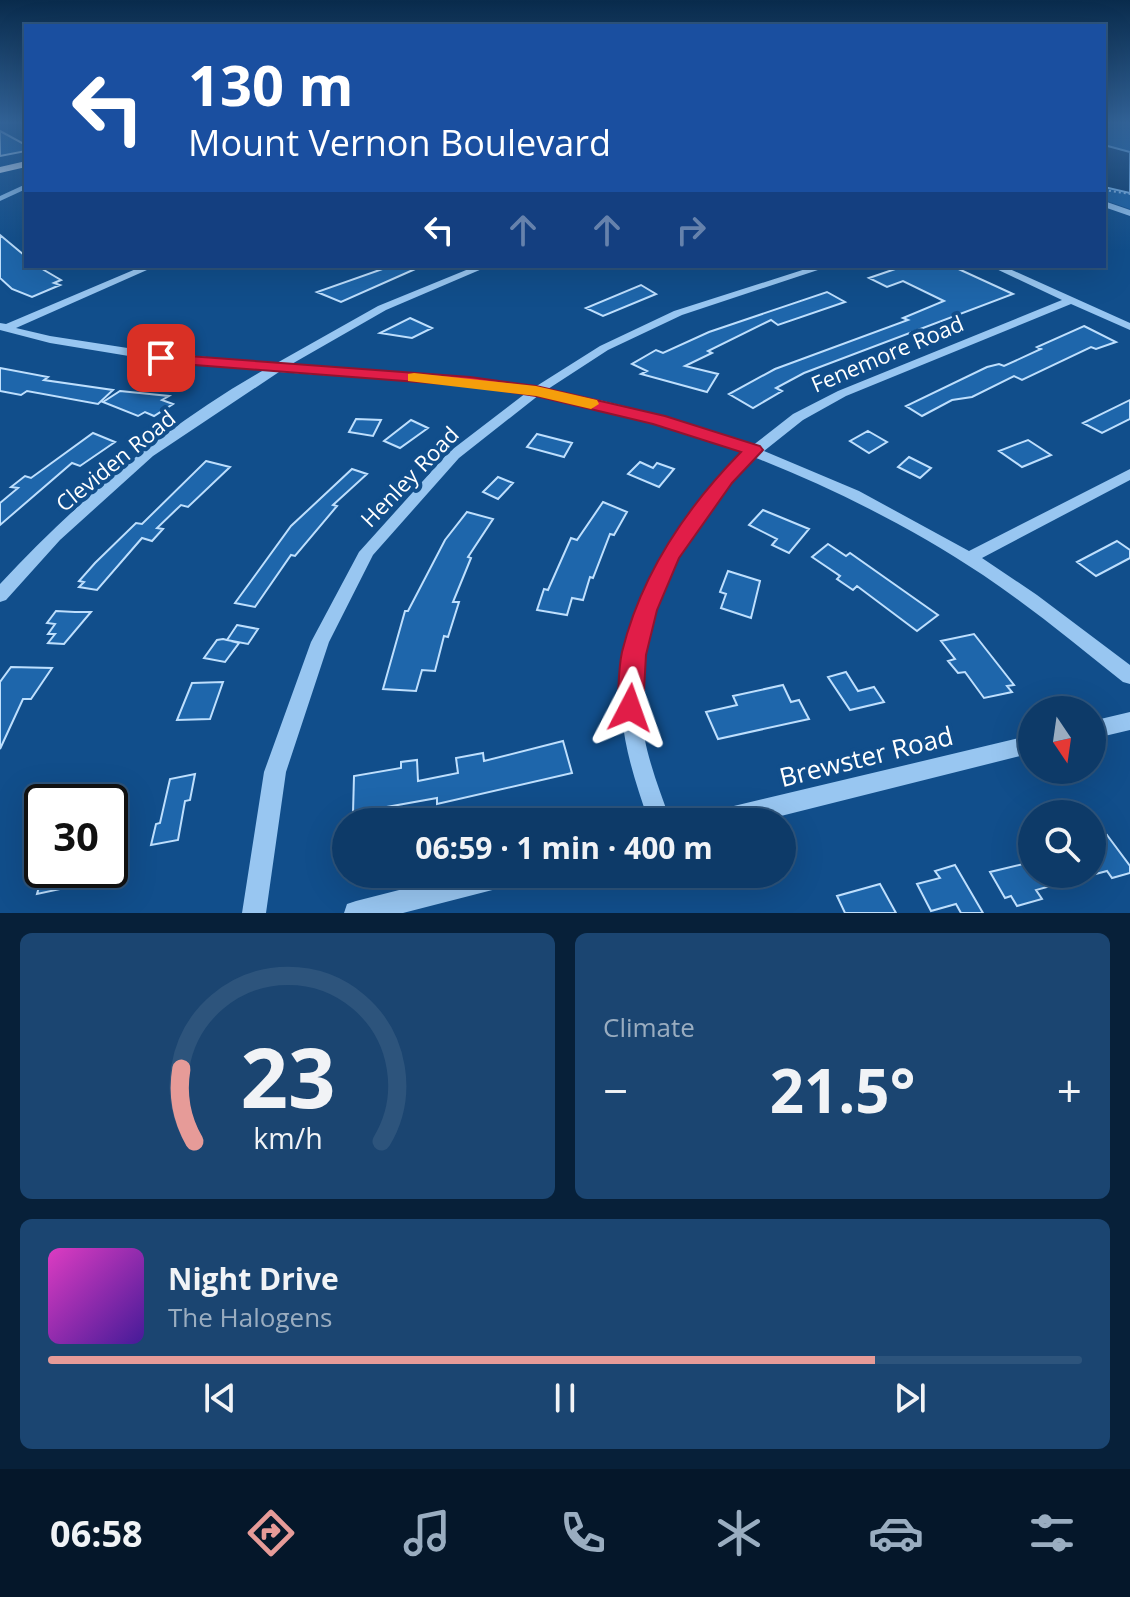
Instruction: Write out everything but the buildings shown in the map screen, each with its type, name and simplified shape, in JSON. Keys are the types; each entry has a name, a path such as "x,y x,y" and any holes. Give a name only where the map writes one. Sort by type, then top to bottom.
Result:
{"main road":[{"path":"0,170 23,165"}],"street":[{"path":"0,200 24,187"},
{"path":"0,200 24,200"},
{"path":"1106,205 1130,213"},
{"path":"2,329 146,268"},
{"name":"Cleviden Road","path":"0,595 54,536 148,453 272,369 382,308 479,268"},
{"name":"Henley Road","path":"254,913 275,772 320,642 367,552 454,455 536,391 604,348 678,313 819,268"},
{"path":"1000,268 1130,327"},
{"name":"Fenemore Road","path":"655,808 637,756 630,708 634,655 646,610 669,556 717,489 754,450 799,416 854,388 1072,300"},
{"path":"2,329 161,358 470,382 536,391 659,420 754,450 870,503 969,558 1130,676"},
{"path":"969,558 1130,474"},
{"path":"1106,727 1130,721"},
{"name":"Brewster Road","path":"770,808 1018,747"},
{"path":"356,913 453,888"}],"path":[{"path":"1106,190 1130,194"}],"shaded area":[{"path":"1106,165 1130,165 1130,209 1106,201"},
{"path":"1106,165 1130,165 1130,193 1106,187"}],"slow traffic":[{"path":"414,378 536,391 591,404"}],"route":[{"path":"161,358 470,382 536,391 659,420 754,450 726,478 669,556 646,610 634,655 630,708"}]}
